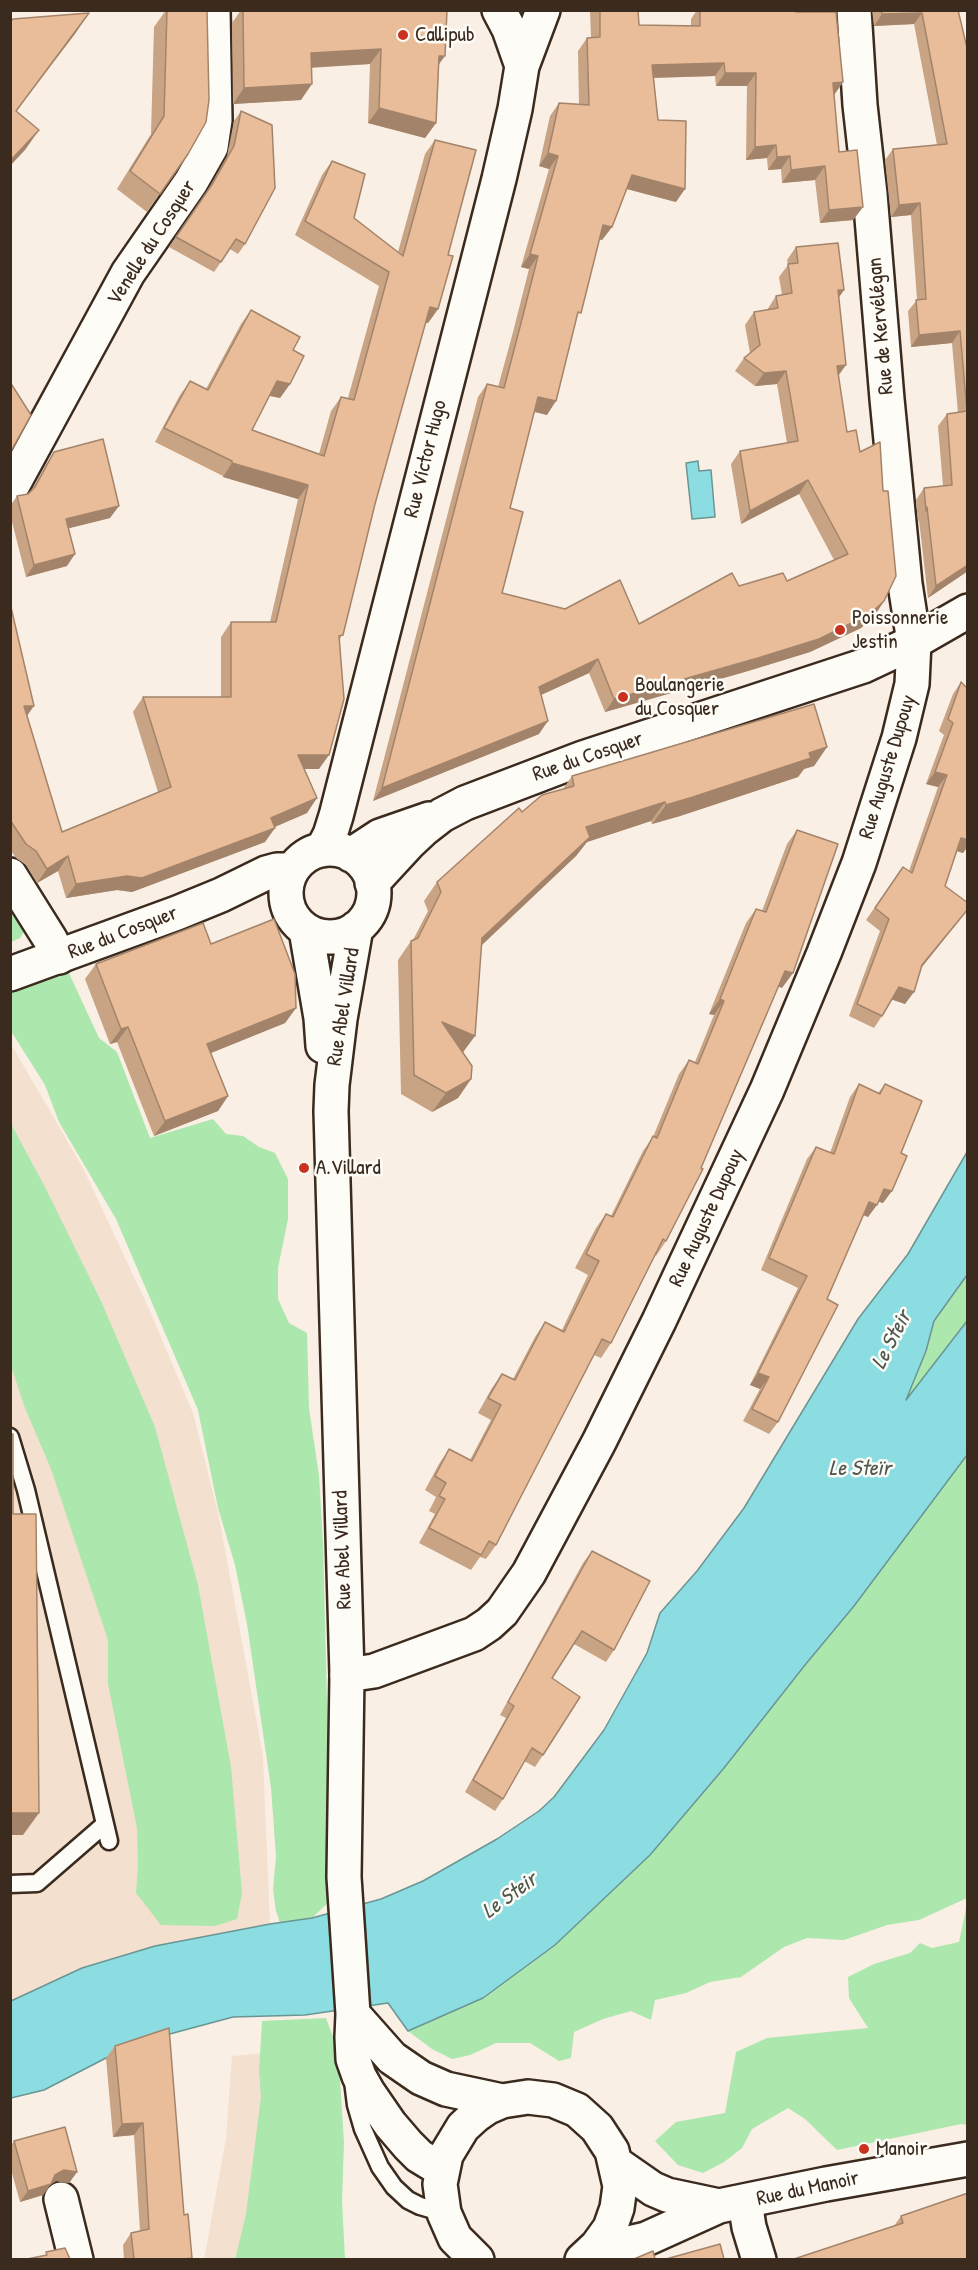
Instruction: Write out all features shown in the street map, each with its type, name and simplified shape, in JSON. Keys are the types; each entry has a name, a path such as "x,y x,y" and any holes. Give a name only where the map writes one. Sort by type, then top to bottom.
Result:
{"street":[{"name":"Venelle du Cosquer","path":"10,490 128,273 144,246 190,183 211,147 215,120 213,10"},
{"name":"Rue Victor Hugo","path":"499,10 509,29 522,66"},
{"name":"Rue Victor Hugo","path":"336,852 330,835 499,179 522,66 543,10"},
{"name":"Rue de Kervélégan","path":"854,10 860,105 870,194 888,411 905,584 914,642"},
{"name":"Rue du Cosquer","path":"336,852 409,824 442,815 465,803 523,780 651,735 831,678 914,642 968,611"},
{"name":"Rue Auguste Dupouy","path":"347,1675 374,1671 417,1656 474,1634 489,1624 513,1598 550,1536 659,1321 767,1090 824,953 859,863 899,738 912,684 914,642"},
{"name":"Rue du Cosquer","path":"372,883 408,844 442,815"},
{"path":"221,895 297,918 318,936 331,937 345,934 365,919 374,896 368,871 361,862 336,852 300,861 292,870 287,882 286,894 297,918"},
{"name":"Rue du Cosquer","path":"10,974 221,895 266,873 292,870"},
{"path":"10,875 59,957"},
{"name":"Rue Abel Villard","path":"297,918 321,1018 323,1048 332,1085"},
{"name":"Rue Abel Villard","path":"356,928 344,993 332,1085 347,1675 344,1866 353,2013 353,2060 368,2092 390,2124 419,2156 442,2170"},
{"path":"353,2013 392,2058 421,2078 446,2089 502,2101"},
{"path":"457,2242 440,2184 442,2170 453,2140 463,2127 488,2107 515,2098 541,2098 553,2100 577,2110 597,2128 612,2151 617,2164 620,2186 617,2208 610,2228 589,2253"},
{"name":"Rue du Manoir","path":"589,2253 646,2239 732,2204 968,2158"},
{"name":"Rue du Manoir","path":"617,2164 653,2189 667,2195 732,2204"},
{"path":"61,2199 76,2259"},
{"path":"732,2204 749,2227 759,2259"}],"lane":[{"path":"10,1437 26,1490 110,1841"},
{"path":"10,1884 37,1883 105,1824"},
{"name":"Rue Abel Villard","path":"353,2060 352,2079 356,2105 368,2144 380,2167 394,2187 408,2200 420,2206 457,2242"}],"shaded area":[{"path":"11,1044 83,1168 149,1309 193,1413 219,1517 263,1756 270,1924 155,1946 82,1968 11,2001"},
{"path":"267,2053 246,2259 204,2260 226,2138 232,2056"}],"green space":[{"path":"10,893 29,924 20,938 11,942"},
{"path":"68,971 99,1038 117,1052 150,1138 213,1119 226,1134 243,1136 259,1147 275,1153 288,1179 288,1219 278,1268 278,1299 289,1323 307,1333 309,1408 319,1476 323,1543 332,1899 312,1918 280,1923 276,1911 273,1890 276,1856 271,1788 247,1624 235,1565 218,1508 198,1410 116,1219 59,1122 45,1085 11,1031 10,989"},
{"path":"10,1122 101,1301 155,1427 198,1585 231,1767 242,1893 237,1919 215,1926 161,1925 136,1893 137,1828 108,1684 108,1640 51,1469 25,1408 11,1366"},
{"path":"967,1275 967,1321 904,1403 926,1351 934,1321"},
{"path":"967,1455 967,1898 919,1920 887,1925 844,1940 807,1938 784,1947 741,1977 710,1982 686,1993 655,2000 651,2020 631,2011 603,2019 574,2032 571,2058 559,2061 530,2043 496,2043 470,2055 452,2059 432,2049 408,2031 483,1998 555,1945 650,1855 724,1768 854,1606"},
{"path":"967,1904 967,2125 961,2124 837,2150 805,2119 788,2108 752,2129 742,2148 724,2162 703,2173 678,2165 655,2141 676,2122 725,2113 736,2052 767,2038 868,2028 849,1998 848,1977 874,1964 910,1953 920,1943 932,1948 959,1942"},
{"path":"326,2018 333,2037 340,2080 344,2143 342,2201 345,2259 235,2260 246,2214 261,2097 259,2071 262,2021"}],"water":[{"path":"698,461 699,471 711,470 715,517 692,519 686,463"},
{"name":"Le Steïr","path":"967,1152 967,1275 934,1321 926,1351 906,1400 967,1321 967,1455 854,1606 724,1768 650,1855 555,1945 483,1998 408,2031 388,2003 305,2015 233,2017 166,2035 106,2058 44,2090 11,2098 11,2001 82,1968 155,1946 312,1918 381,1899 423,1881 497,1839 539,1811 554,1797 604,1730 647,1653 660,1613 697,1571 744,1508 858,1319 908,1254"}],"building":[{"path":"167,10 207,10 209,100 206,122 188,154 160,194 130,171 164,116"},
{"path":"243,10 447,10 445,56 439,56 436,123 379,108 381,49 311,53 312,84 244,88"},
{"path":"600,10 638,10 639,25 700,26 700,10 836,12 843,82 833,83 839,152 857,150 863,207 829,210 825,166 791,170 790,156 777,157 776,145 755,147 756,73 725,73 724,63 652,65 658,120 686,121 685,189 632,175 612,227 603,225 556,401 538,397 510,508 523,512 502,593 565,609 620,580 639,624 732,573 739,586 783,573 787,581 848,554 808,480 750,511 740,451 798,441 786,371 764,373 744,358 760,345 754,312 778,308 776,296 792,293 788,264 798,263 796,247 838,243 844,290 838,290 846,365 837,366 847,432 856,430 860,452 880,442 883,491 888,491 896,576 884,601 870,614 819,639 614,699 598,659 539,687 548,721 382,788 487,384 504,388 521,323 538,256 530,254 558,156 548,153 559,103 589,105 587,38 600,37"},
{"path":"881,10 958,10 968,52 968,565 936,586 924,488 952,485 947,414 967,411 960,331 919,335 916,300 926,299 920,203 899,205 893,149 947,144 922,13 882,14"},
{"path":"89,13 16,111 39,130 10,161 10,22 13,19"},
{"path":"241,111 272,125 275,188 245,244 236,239 221,262 176,237 213,183 234,146"},
{"path":"435,140 476,150 448,255 453,256 438,309 430,307 375,504 343,635 339,636 344,699 329,755 298,755 317,798 271,818 275,828 142,878 127,876 76,884 68,856 47,869 36,851 26,844 10,820 10,603 34,706 24,706 62,832 171,787 143,697 231,697 231,622 276,622 308,485 232,463 164,428 190,381 208,390 251,310 300,337 293,350 304,356 290,384 277,381 252,430 324,456 341,397 354,400 389,272 305,221 332,161 365,174 354,218 403,256"},
{"path":"10,382 31,415 10,453"},
{"path":"103,439 119,506 66,519 75,554 34,565 17,496 28,494 35,487 54,452"},
{"path":"961,682 968,689 968,840 961,838 945,886 968,903 968,909 922,965 914,992 899,987 882,1016 857,1004 889,919 875,908 903,867 912,873 947,775 935,772 953,723 948,719"},
{"path":"814,704 827,747 809,753 811,758 693,797 666,805 665,802 586,827 590,837 482,938 475,1036 442,1022 472,1066 471,1079 446,1093 414,1075 411,941 418,938 441,892 437,882 519,808 522,812 542,795 574,786 572,776"},
{"path":"797,830 838,844 793,973 785,971 701,1168 703,1169 666,1241 663,1239 611,1343 602,1339 496,1545 489,1541 481,1555 429,1528 445,1499 439,1496 446,1483 435,1476 449,1449 472,1461 501,1405 488,1398 502,1374 515,1380 545,1322 564,1332 599,1261 586,1254 606,1214 613,1217 653,1136 657,1138 689,1060 698,1064 724,1001 720,999 756,909 766,912"},
{"path":"274,919 295,974 296,1008 207,1044 228,1096 165,1121 128,1027 121,1029 96,964 203,923 211,944"},
{"path":"859,1084 880,1094 885,1084 922,1101 901,1153 907,1156 892,1191 884,1189 877,1205 869,1202 827,1299 838,1305 778,1422 752,1409 769,1377 758,1373 807,1276 769,1258 816,1147 834,1154"},
{"path":"10,1434 13,1434 13,1514 36,1514 39,1813 10,1813"},
{"path":"592,1551 650,1581 614,1650 582,1631 552,1678 580,1697 543,1755 532,1748 503,1799 473,1780 514,1706 508,1702"},
{"path":"169,2028 184,2215 188,2214 192,2258 134,2259 131,2233 149,2229 143,2123 122,2124 115,2046"},
{"path":"65,2127 77,2172 64,2170 55,2175 51,2184 28,2191 14,2141"},
{"path":"968,2193 968,2259 794,2259 903,2223 901,2216"},
{"path":"720,2244 724,2259 666,2259"},
{"path":"65,2248 70,2259 27,2259 47,2255 46,2252"},
{"path":"653,2251 655,2259 634,2259"}],"place":[{"name":"Callipub","path":"403,35"},
{"name":"Poissonnerie Jestin","path":"840,630"},
{"name":"Boulangerie du Cosquer","path":"623,697"},
{"name":"A.Villard","path":"304,1168"},
{"name":"Manoir","path":"864,2149"}],"water label":[{"name":"Le Steir","path":"892,1340"},
{"name":"Le Steir","path":"510,1896"}]}
